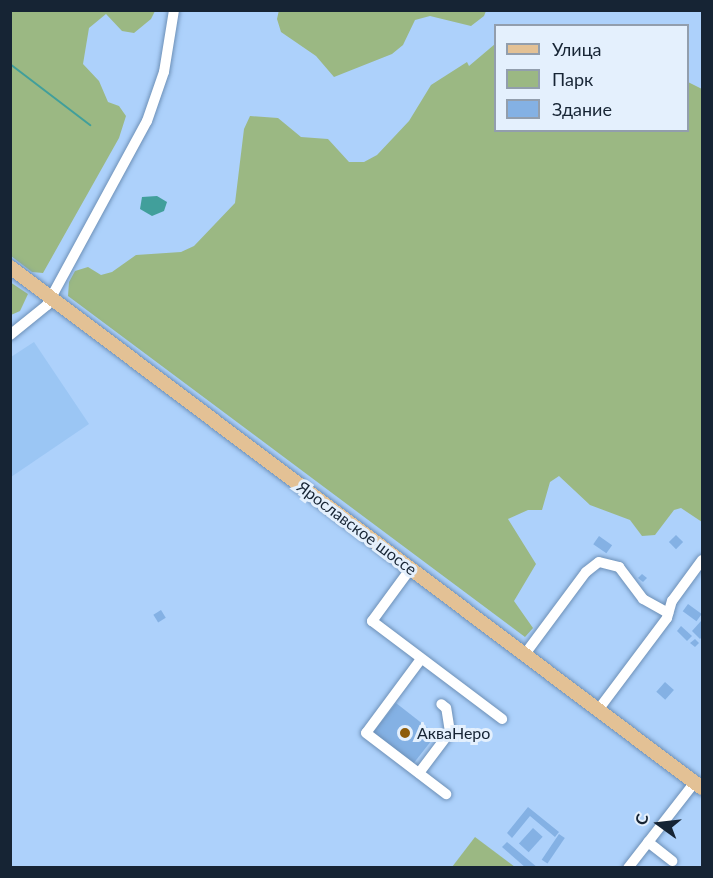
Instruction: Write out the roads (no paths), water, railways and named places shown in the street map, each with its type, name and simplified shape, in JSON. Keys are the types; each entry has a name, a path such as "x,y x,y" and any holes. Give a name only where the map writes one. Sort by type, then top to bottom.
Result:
{"main road":[{"name":"Ярославское шоссе","path":"10,267 699,785"}],"street":[{"path":"10,335 44,309 51,298 151,112 164,72 174,10"},
{"path":"598,710 668,613 672,601 702,560"},
{"path":"525,654 586,572 599,562 610,562 619,567 643,599 668,613"},
{"path":"411,568 372,621 502,719"},
{"path":"422,658 411,682 366,733 446,794"},
{"path":"419,773 450,732 446,708 441,704"},
{"path":"628,867 699,785"},
{"path":"648,842 672,861"}],"waterway":[{"path":"10,64 90,125"}],"place":[{"name":"АкваНеро","path":"405,733"}]}
